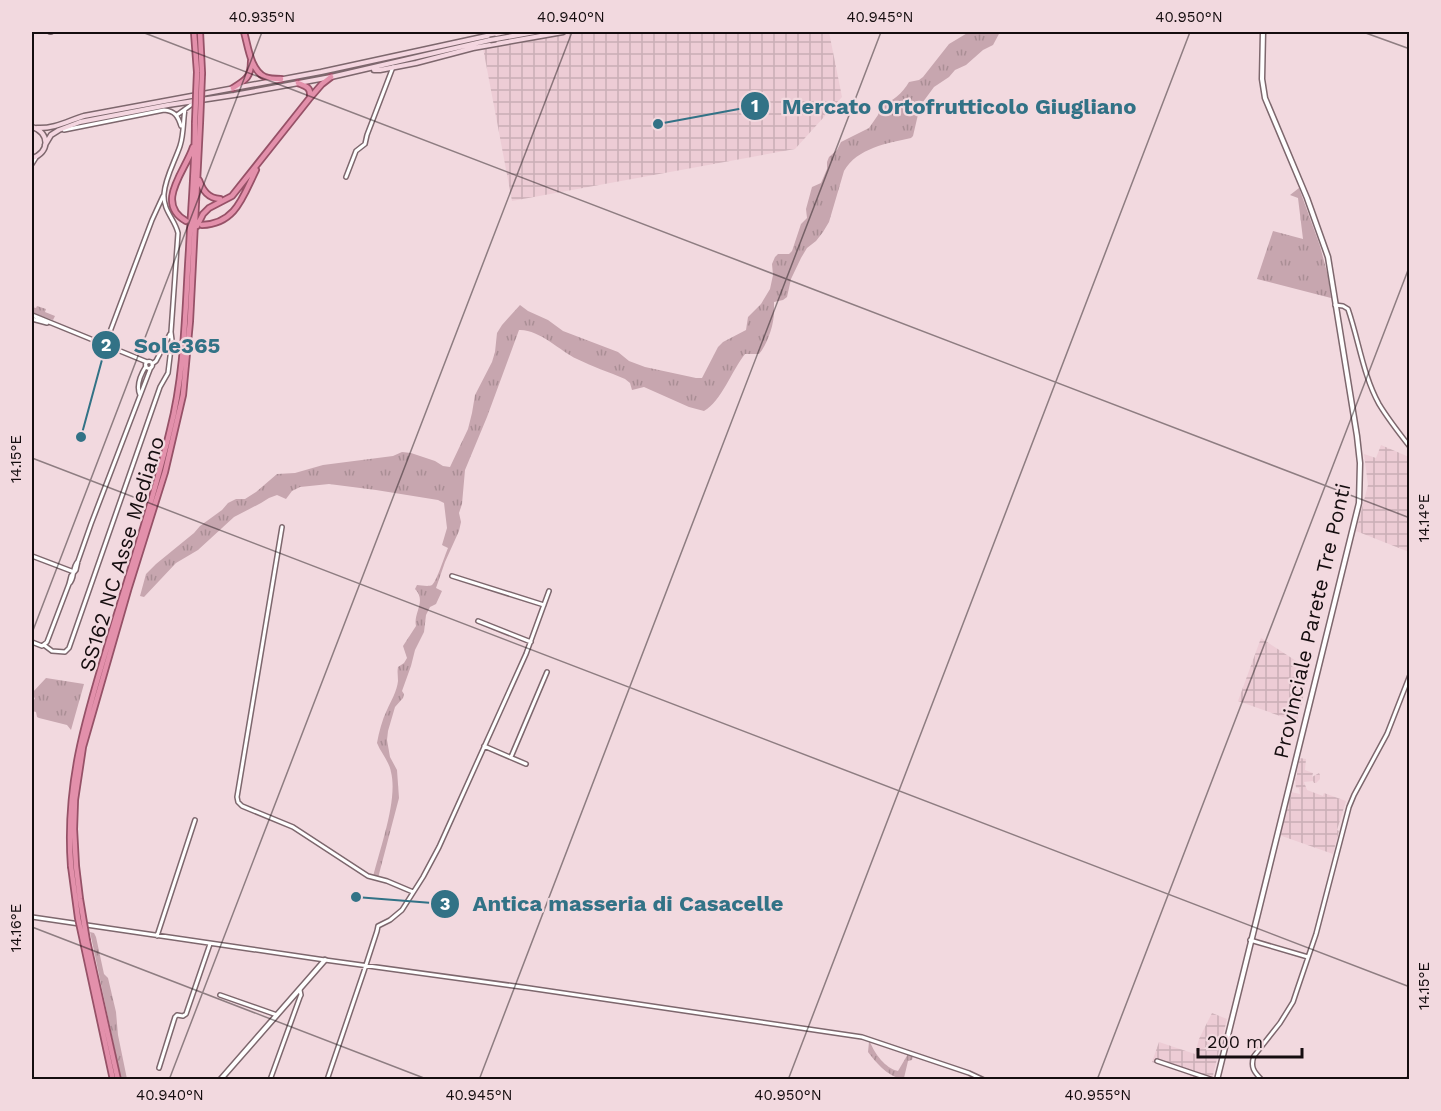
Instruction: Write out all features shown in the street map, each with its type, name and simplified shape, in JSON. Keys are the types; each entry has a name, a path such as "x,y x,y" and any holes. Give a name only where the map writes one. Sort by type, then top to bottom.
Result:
{"highway":[{"name":"SS162 NC Asse Mediano","path":"193,32 200,72"},
{"name":"SS162 NC Asse Mediano","path":"113,1080 85,941 73,866 73,803 97,688 171,429 185,352 196,228 200,32"},
{"path":"244,32 257,71 263,76 280,80"},
{"path":"233,88 246,80 249,75 251,58"},
{"path":"196,228 203,214 215,204 232,196 309,99 331,77"},
{"path":"298,83 310,90 309,99"},
{"name":"SS162 NC Asse Mediano","path":"188,321 195,138 198,123"},
{"path":"186,222 177,214 171,195 191,154 195,138"},
{"path":"202,225 216,224 225,220 232,213 260,162"},
{"path":"198,178 207,195 223,200"},
{"name":"SS162 NC Asse Mediano","path":"85,941 118,1080"}],"main road":[{"path":"32,127 52,128 84,116 381,60 505,32"},
{"path":"368,70 380,70 496,39 535,32"},
{"path":"32,158 38,156 44,149 51,135 80,122 368,70 491,42 563,32"},
{"path":"487,35 493,38 491,42"},
{"path":"37,128 44,135 45,145"}],"street":[{"name":"Provinciale Parete Tre Ponti","path":"1215,1080 1359,503 1361,482 1359,454 1328,257 1265,98 1262,79 1263,32"},
{"path":"346,177 356,151 365,144 366,135 393,67"},
{"path":"177,115 196,101"},
{"path":"105,345 152,220 164,195 168,177 181,144 185,109"},
{"path":"59,130 164,110 177,115 182,129"},
{"path":"32,164 38,156"},
{"path":"32,642 45,645 52,651 65,652 69,648 159,387 168,373 178,233 168,213 164,195"},
{"path":"1335,305 1348,309 1371,387 1379,404 1410,447"},
{"path":"32,317 105,345 149,365"},
{"path":"140,395 138,386 144,369 156,361 171,332"},
{"path":"45,645 71,583 149,365"},
{"path":"282,527 238,802 242,806 293,827 368,876 413,892"},
{"path":"32,556 70,573 74,572"},
{"path":"452,576 544,605"},
{"path":"327,1080 378,927 402,910 439,847 531,642 549,591"},
{"path":"478,621 531,642"},
{"path":"511,757 547,672"},
{"path":"1262,1080 1252,1068 1252,1060 1293,1002 1308,957 1349,807 1386,734 1410,675"},
{"path":"484,746 526,764"},
{"path":"157,936 195,820"},
{"path":"32,917 862,1037 984,1080"},
{"path":"1250,940 1308,957"},
{"path":"159,1068 175,1017 186,1014 210,944"},
{"path":"220,1080 325,960"},
{"path":"270,1080 300,997 300,990"},
{"path":"220,995 277,1016"},
{"path":"1156,1061 1215,1080"}],"shaded area":[{"path":"573,32 829,32 842,97 795,149 512,201 483,48"},
{"path":"1381,445 1409,457 1409,552 1356,531 1368,485 1364,454 1376,458"},
{"path":"1261,638 1310,670 1297,722 1238,701"},
{"path":"1300,758 1306,759 1305,770 1313,773 1312,777 1319,773 1320,775 1316,783 1304,782 1307,790 1346,801 1337,830 1339,831 1333,854 1279,835 1291,792 1300,794 1299,788 1296,788 1295,778"},
{"path":"1212,1013 1227,1019 1212,1079 1189,1079 1190,1074 1152,1062 1159,1042 1195,1054 1199,1039"}],"green space":[{"path":"969,32 1000,32 993,45 934,87 920,106 911,138 874,148 850,163 844,171 829,222 801,258 791,279 787,297 774,302 773,323 765,345 759,354 745,354 716,401 704,411 689,407 644,387 632,390 630,383 625,379 577,359 534,333 519,330 465,470 459,531 436,588 442,591 436,604 430,607 426,615 424,632 415,650 402,691 403,698 395,707 388,731 390,757 397,770 399,798 378,878 373,877 390,810 393,783 390,768 377,743 398,681 398,667 407,658 403,646 416,626 420,598 415,589 417,585 429,586 434,583 448,548 442,545 447,528 444,503 438,500 329,484 300,487 292,491 286,499 277,495 234,517 198,550 176,563 144,597 140,596 146,574 228,503 236,499 245,499 277,474 295,473 323,465 393,456 402,452 450,467 468,429 475,395 492,362 497,333 520,305 563,331 618,352 629,361 645,367 702,378 718,347 746,330 748,317 761,304 770,289 773,275 772,264 775,257 778,254 789,254 792,251 801,224 807,218 806,209 812,187 821,183 829,157 837,150 841,142 869,128 878,115 881,105 897,96 909,82 923,77 949,44"},
{"path":"1299,188 1320,246 1331,298 1257,279 1273,231 1303,239 1298,198 1290,195"},
{"path":"37,306 55,316 53,320 32,313 32,307"},
{"path":"46,678 84,684 71,730 67,725 39,718 36,712 32,711 32,702 35,698 32,693"},
{"path":"90,932 96,937 104,974 108,978 127,1079 121,1079"},
{"path":"869,1042 885,1064 898,1071 908,1054 913,1056 912,1060 908,1061 904,1078 906,1079 889,1074 880,1066 868,1052"}],"place":[{"name":"Mercato Ortofrutticolo Giugliano","path":"658,124"},
{"name":"Sole365","path":"81,437"},
{"name":"Antica masseria di Casacelle","path":"356,897"}]}
